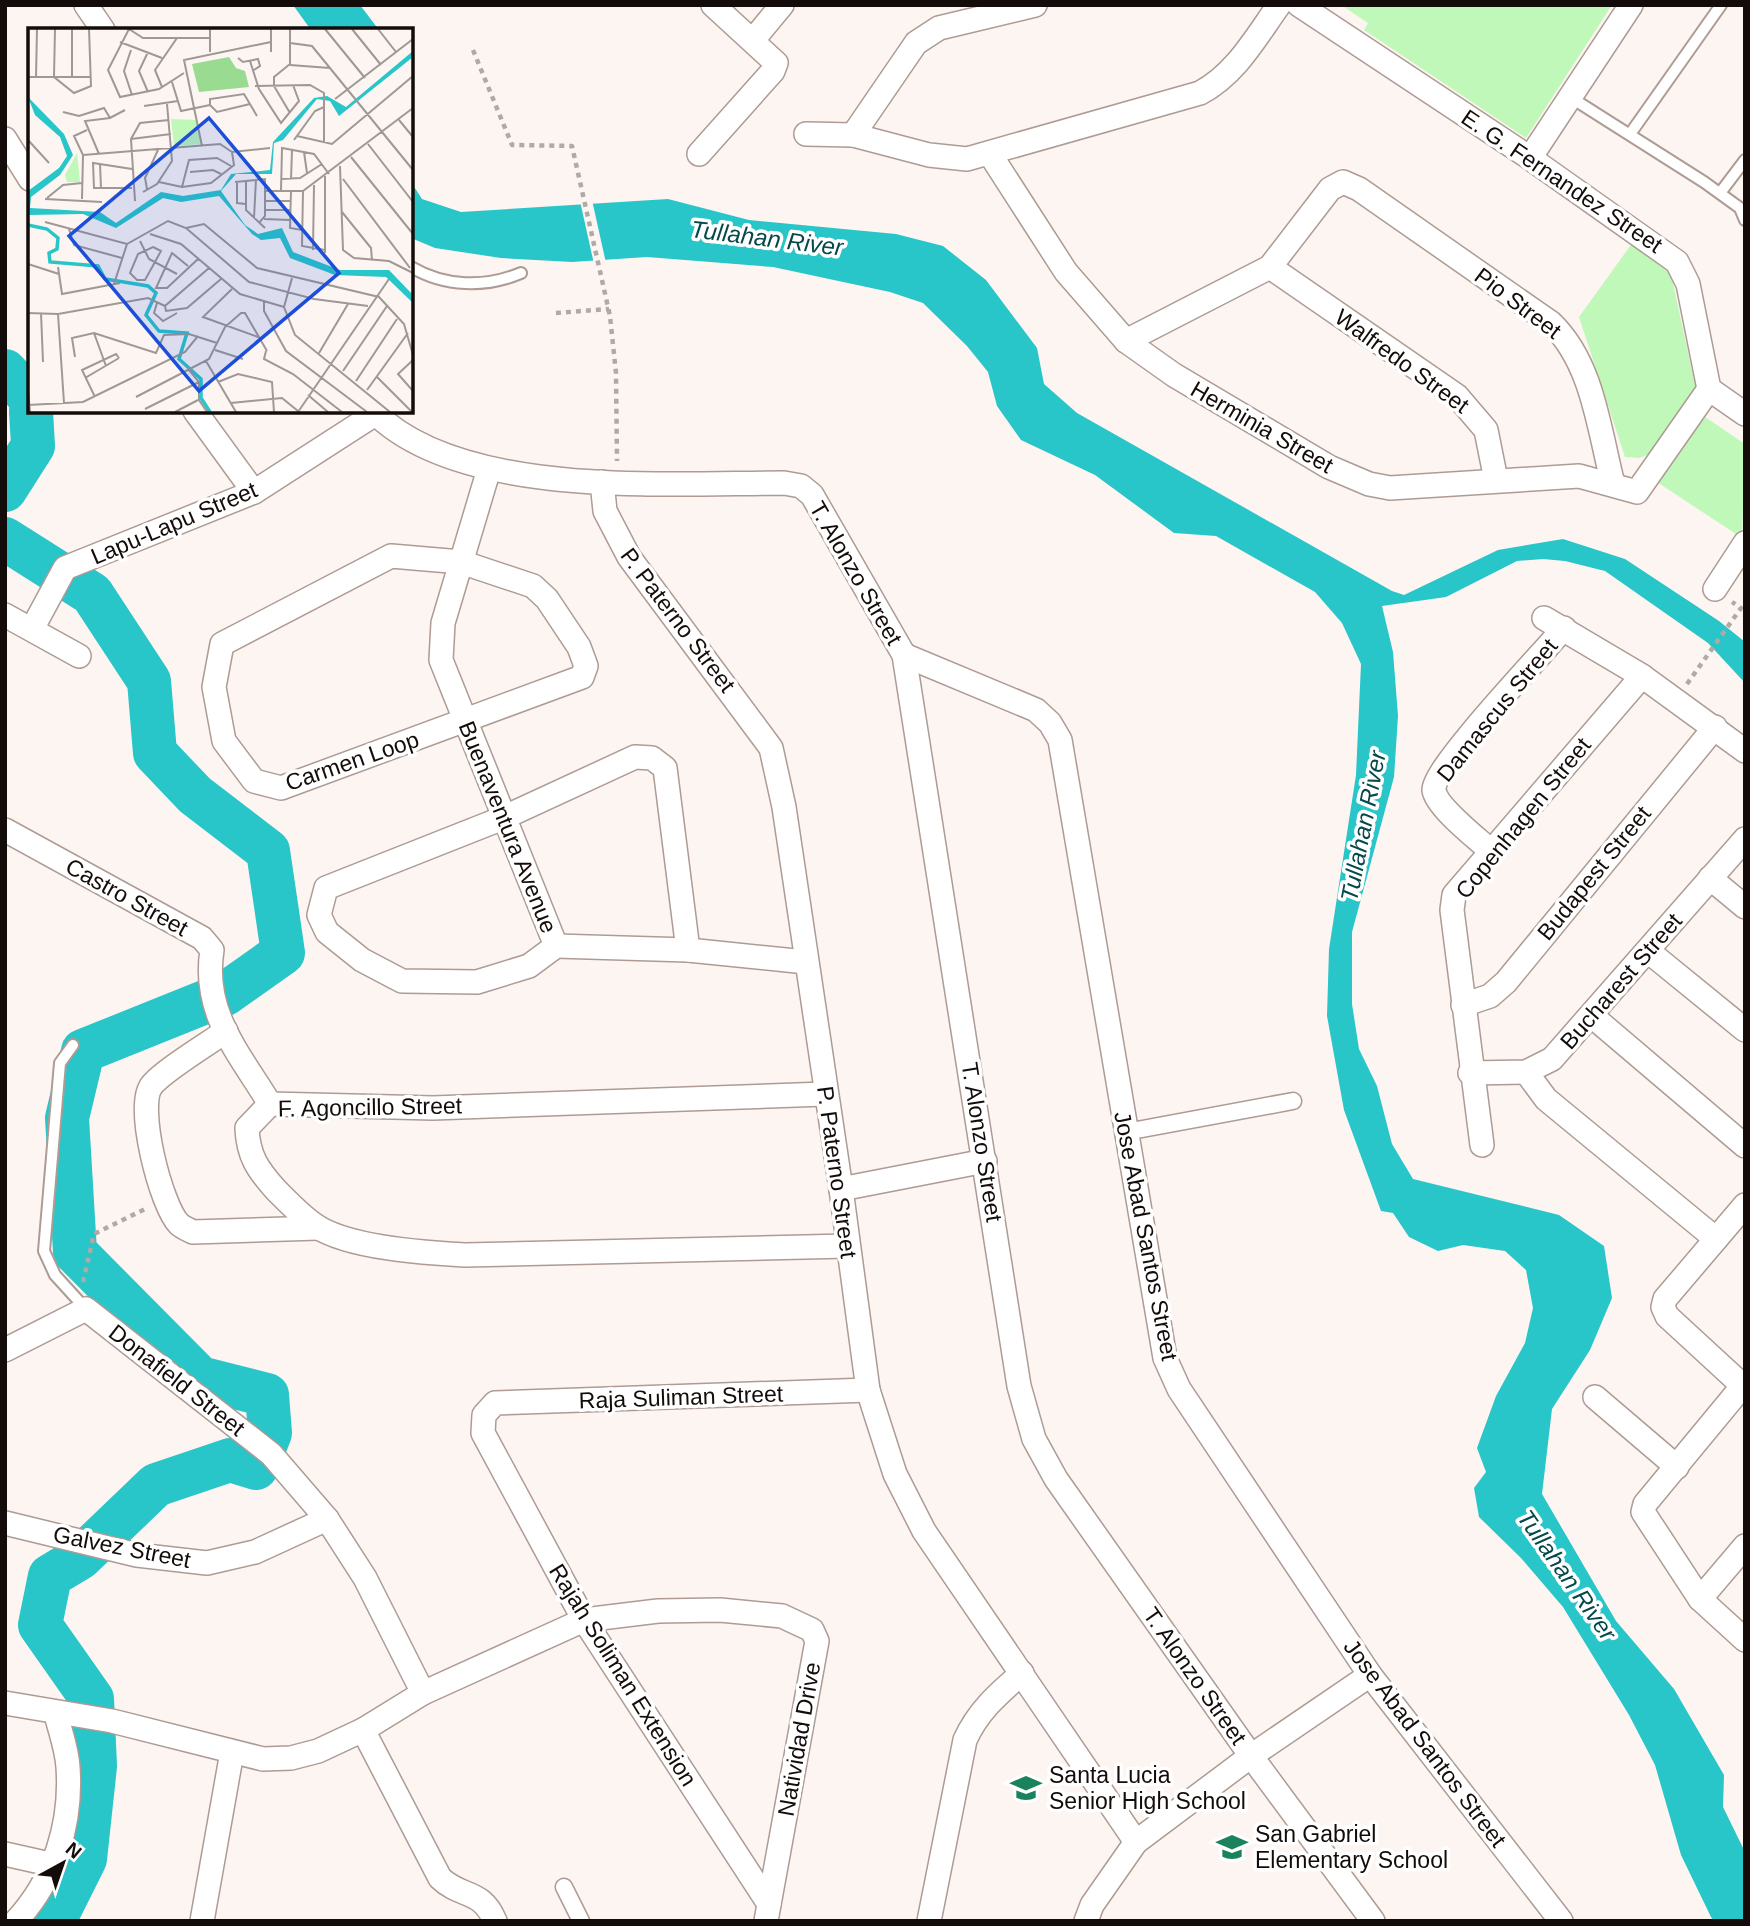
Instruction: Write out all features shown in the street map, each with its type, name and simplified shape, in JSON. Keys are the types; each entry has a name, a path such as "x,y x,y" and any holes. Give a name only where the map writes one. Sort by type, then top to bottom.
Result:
{"street":[{"path":"86,5 102,28"},
{"path":"699,154 775,68 775,60 713,5"},
{"path":"752,40 782,5"},
{"path":"853,135 916,43 939,28 1035,5"},
{"path":"806,134 853,135 929,155 967,159 990,154 1200,93 1214,86 1237,64 1279,5"},
{"name":"E. G. Fernandez Street","path":"1299,5 1530,158 1677,262 1688,284 1709,389"},
{"path":"1530,158 1631,5"},
{"path":"5,139 28,176"},
{"name":"Herminia Street","path":"990,154 1066,272 1126,341 1174,375 1329,467 1369,484 1407,489 1579,476 1637,492 1709,389"},
{"name":"Pio Street","path":"1270,267 1330,189 1343,182 1370,197 1551,323 1565,337 1584,373 1614,484"},
{"path":"1126,341 1270,267"},
{"name":"Walfredo Street","path":"1270,267 1457,396 1486,430 1496,481"},
{"path":"1709,389 1745,414"},
{"path":"196,413 254,492"},
{"name":"Lapu-Lapu Street","path":"32,629 60,576 254,492 372,413"},
{"path":"375,413 421,447 489,469 609,482"},
{"name":"Buenaventura Avenue","path":"489,469 443,622 440,660 556,946 688,950 806,962"},
{"name":"T. Alonzo Street","path":"609,482 785,483 801,486 812,495 904,655 1019,1386 1034,1439 1056,1479 1251,1756 1373,1921"},
{"name":"P. Paterno Street","path":"609,482 606,511 629,557 771,748 784,807 868,1390 895,1474 924,1531 1136,1842"},
{"path":"1715,589 1745,544"},
{"name":"Carmen Loop","path":"391,556 461,562 533,586 547,599 579,647 586,666 582,677 281,789 254,781 224,741 214,687 222,644 391,556"},
{"path":"5,615 79,656"},
{"name":"Damascus Street","path":"1492,852 1437,801 1434,788 1441,773 1554,623 1642,676"},
{"name":"Jose Abad Santos Street","path":"904,655 1036,710 1050,723 1060,740 1165,1359 1179,1389 1370,1675 1560,1921"},
{"path":"1642,676 1745,751"},
{"name":"Copenhagen Street","path":"1482,1145 1452,910 1454,895 1642,676"},
{"name":"Budapest Street","path":"1463,1006 1490,996 1506,982 1715,727"},
{"path":"556,946 529,966 477,982 402,981 362,960 335,939 327,932 319,915 326,888 503,818 635,757 652,758 665,768 688,950"},
{"name":"Castro Street","path":"5,830 202,938 212,950 209,987 221,1022 270,1104"},
{"name":"Bucharest Street","path":"1471,1073 1526,1072 1552,1059 1745,839"},
{"path":"1710,878 1745,907"},
{"path":"1648,951 1745,1030"},
{"path":"1592,1016 1745,1146"},
{"path":"221,1022 151,1086 146,1102 154,1163 166,1200 179,1224 192,1232 318,1228"},
{"path":"1526,1072 1546,1099 1716,1239"},
{"name":"F. Agoncillo Street","path":"825,1094 433,1108 270,1104 247,1128 248,1148 257,1169 318,1228 357,1241 415,1252 465,1255 848,1246"},
{"path":"1126,1132 1293,1101"},
{"path":"841,1189 985,1161"},
{"path":"1745,1205 1665,1299 1662,1307 1667,1316 1744,1384 1645,1504 1643,1513 1699,1599 1745,1640"},
{"name":"Donafield Street","path":"5,1350 86,1309 271,1454 327,1519"},
{"name":"Raja Suliman Street","path":"495,1403 868,1390"},
{"path":"1595,1397 1677,1466"},
{"name":"Rajah Soliman Extension","path":"495,1403 484,1415 483,1433 584,1620 767,1912"},
{"path":"327,1519 365,1578 423,1692"},
{"name":"Galvez Street","path":"5,1523 137,1555 207,1563 255,1552 327,1519"},
{"path":"1699,1599 1745,1546"},
{"name":"Natividad Drive","path":"5,1703 112,1721 263,1759 291,1758 318,1751 363,1730 423,1692 584,1620 658,1611 720,1610 782,1616 812,1630 817,1641 767,1912"},
{"path":"929,1921 965,1740 974,1719 989,1701 1022,1673"},
{"path":"1086,1921 1092,1905 1136,1842 1251,1756 1370,1675"},
{"path":"16,1921 31,1905 54,1865 66,1822 66,1715"},
{"path":"363,1730 440,1878 452,1887 484,1900 495,1921"},
{"path":"202,1921 232,1752"},
{"path":"5,1854 54,1865"},
{"path":"564,1887 581,1921"}],"lane":[{"path":"1630,134 1721,5"},
{"path":"1570,97 1720,193 1740,208 1745,220"},
{"path":"1720,193 1745,160"},
{"path":"413,268 440,280 461,283 502,281 520,273"},
{"path":"73,1045 60,1063 44,1251 55,1275 86,1309"}],"path":[{"path":"473,50 512,145 572,146 609,309 616,373 609,482"},
{"path":"556,313 609,309"},
{"path":"1676,701 1729,624"},
{"path":"84,1280 94,1234 166,1200"}],"green space":[{"path":"1341,5 1612,5 1526,138 1364,30 1368,23"},
{"path":"1633,242 1669,265 1696,389 1653,453 1639,458 1625,457 1579,317"},
{"path":"1702,415 1745,444 1742,538 1657,482"}],"water":[{"path":"293,5 360,5 377,28 310,28"},
{"name":"Tullahan River","path":"413,185 422,199 461,212 668,199 749,220 896,234 943,246 986,280 1037,348 1044,384 1077,413 1392,591 1404,595 1498,550 1563,539 1625,559 1719,621 1745,642 1745,683 1708,643 1605,571 1565,561 1517,561 1446,597 1382,606 1393,652 1398,716 1394,777 1352,932 1352,1004 1359,1049 1377,1086 1392,1144 1413,1179 1559,1215 1604,1246 1612,1298 1590,1350 1552,1409 1542,1494 1616,1621 1674,1689 1724,1775 1723,1807 1745,1852 1745,1921 1714,1921 1711,1917 1681,1855 1655,1765 1629,1715 1563,1607 1521,1558 1479,1517 1474,1488 1486,1472 1477,1448 1496,1396 1525,1343 1533,1308 1526,1270 1505,1251 1463,1245 1438,1251 1409,1237 1393,1213 1381,1211 1344,1110 1327,1016 1329,949 1356,775 1361,664 1342,623 1315,592 1216,536 1174,533 1095,475 1021,440 997,406 988,372 967,346 923,303 890,292 773,267 647,257 572,262 501,258 435,248 413,239"}],"pier":[{"path":"592,200 606,263 594,264 580,201"}],"waterway":[{"path":"5,371 28,395"},
{"path":"5,490 33,446 31,413"},
{"path":"5,539 92,594 149,681 155,753 195,795 268,851 283,953 225,994 83,1051 67,1118 75,1252 200,1378 267,1395 270,1433 256,1468 230,1460 156,1485 80,1558 50,1576 40,1625 92,1699 95,1766 85,1859 59,1911 49,1921"}],"place":[{"name":"Santa Lucia Senior High School","path":"1026,1788"},
{"name":"San Gabriel Elementary School","path":"1232,1847"}]}
